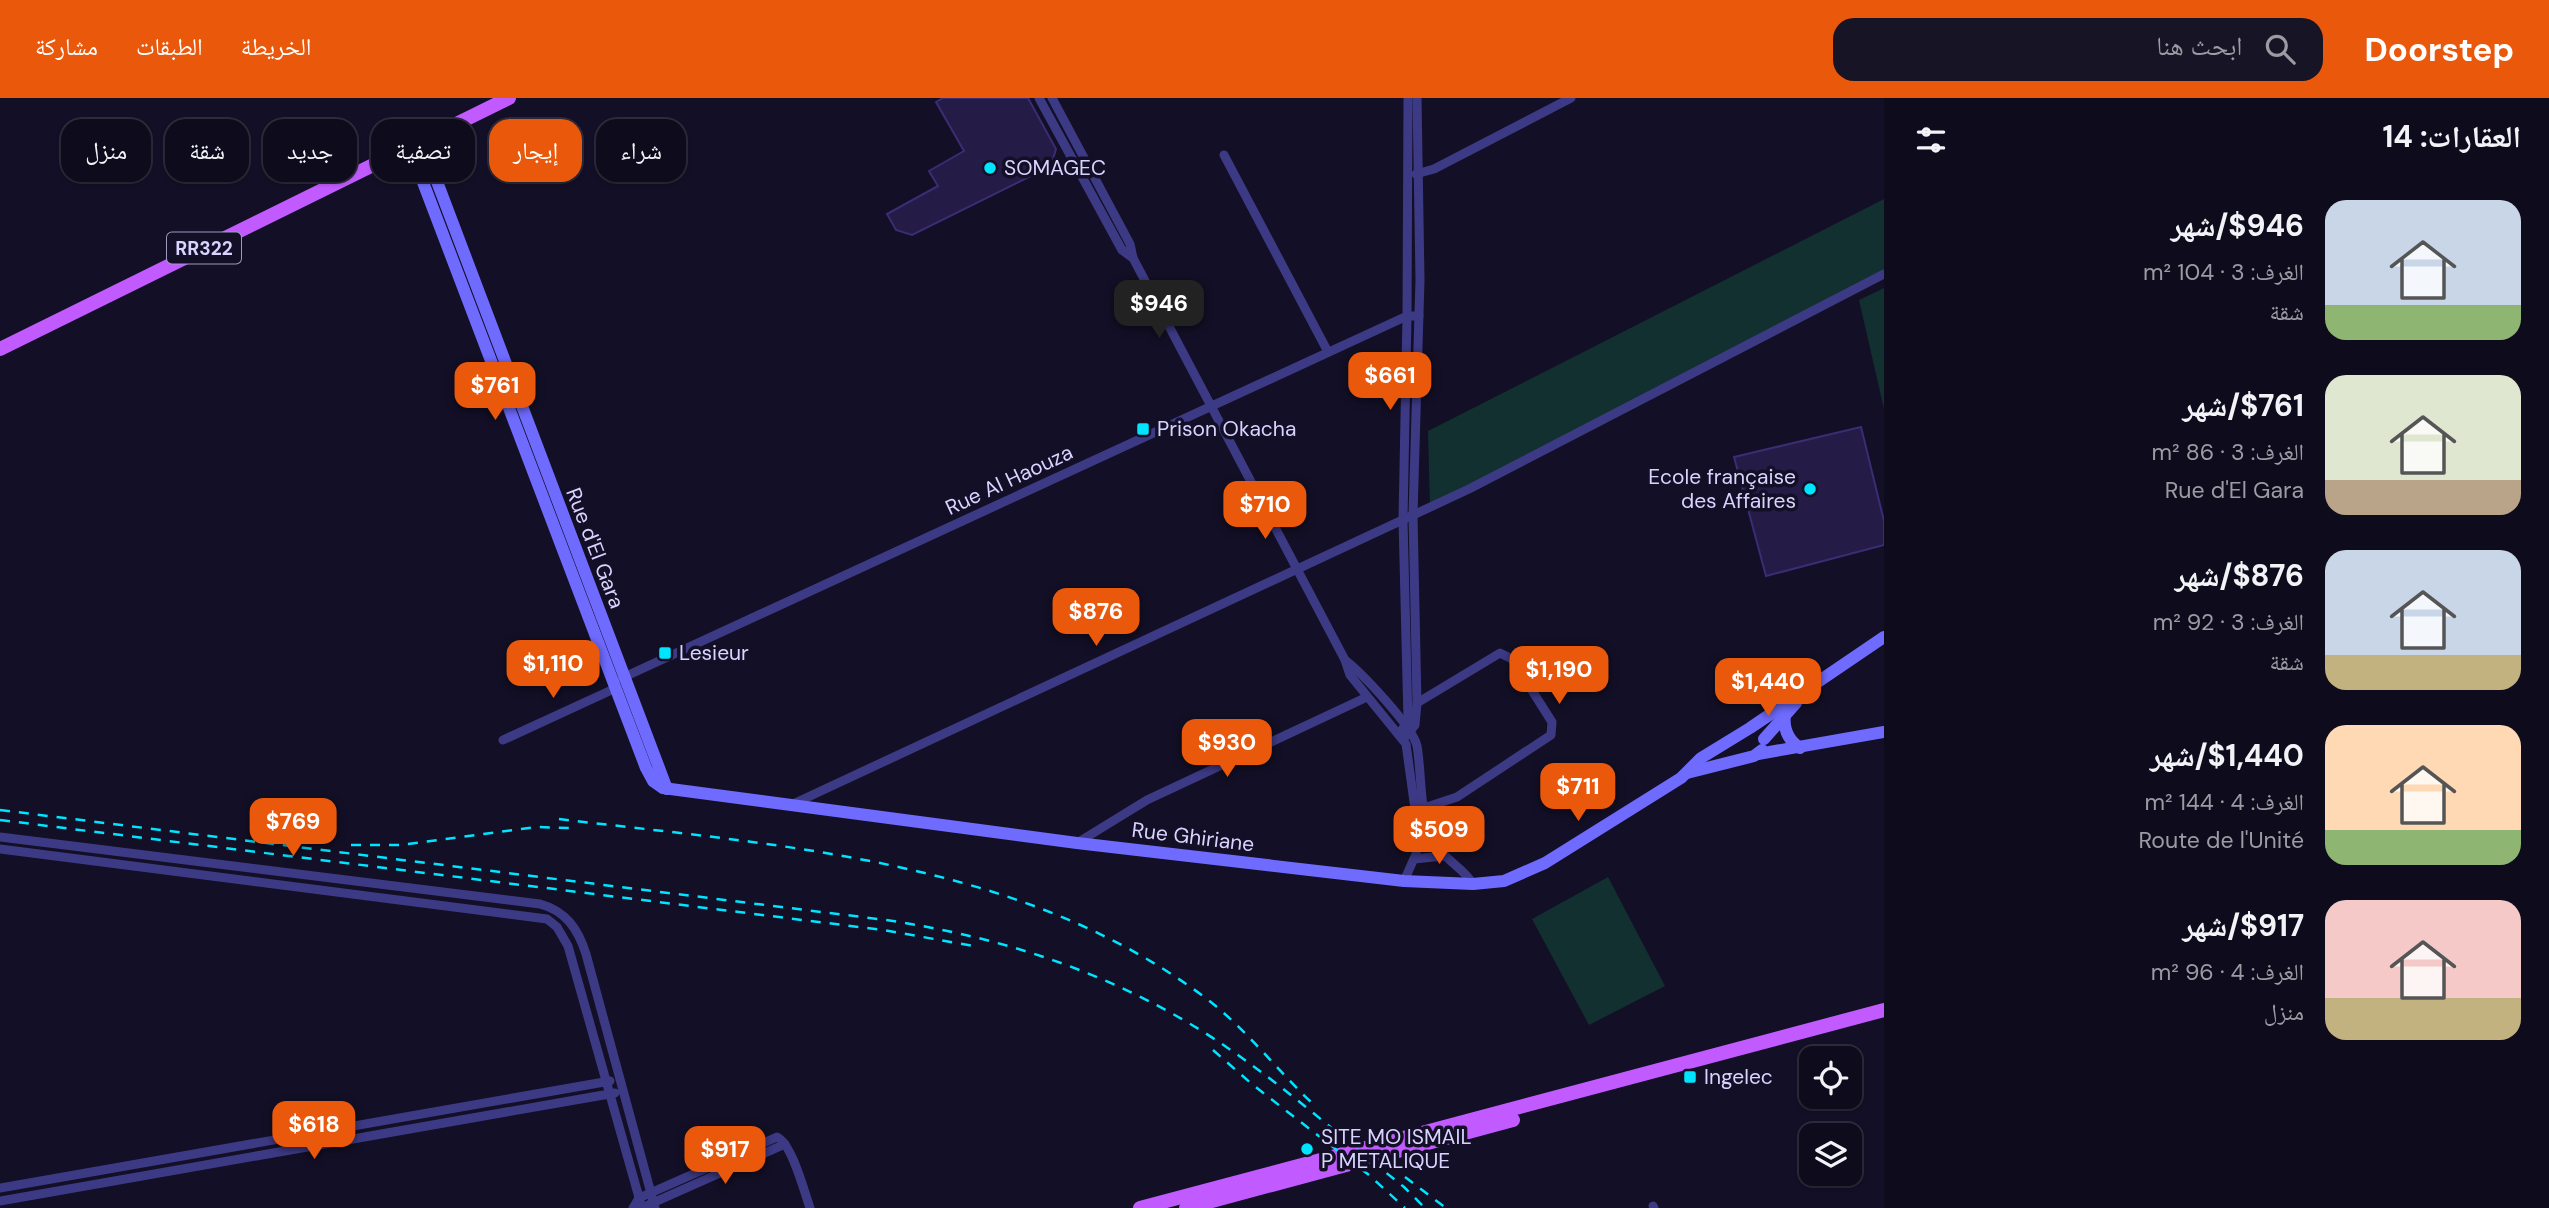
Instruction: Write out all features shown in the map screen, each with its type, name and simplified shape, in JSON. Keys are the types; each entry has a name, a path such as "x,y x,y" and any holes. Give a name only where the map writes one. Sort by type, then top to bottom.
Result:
{"main road":[{"name":"RR322","path":"467,119 509,98"},
{"name":"RR322","path":"0,349 371,167"},
{"path":"1140,1208 1884,1010"},
{"path":"1186,1208 1884,1019"}],"street":[{"path":"1040,98 1122,250 1133,258"},
{"path":"1052,98 1130,244 1133,258 1345,660 1350,675 1402,735 1419,838 1414,859 1404,881"},
{"path":"1408,98 1403,520 1409,727"},
{"path":"1402,735 1416,722 1417,703 1413,515 1419,316 1417,98"},
{"path":"1408,175 1434,169 1571,98"},
{"path":"1224,155 1328,352"},
{"name":"Rue d'El Gara","path":"430,182 618,682 667,789"},
{"path":"791,805 1403,520 1589,429 1884,274"},
{"name":"Rue Al Haouza","path":"503,740 618,682 1328,352 1407,316 1419,316"},
{"path":"1737,737 1737,749 1758,748 1799,700 1884,637"},
{"path":"1854,660 1884,644"},
{"path":"1417,703 1500,653 1512,659 1552,722 1551,735 1457,797 1424,808"},
{"path":"1345,660 1356,668 1409,727 1417,745 1430,835 1444,856 1474,884"},
{"name":"Rue Ghiriane","path":"1687,773 1701,758 1854,660"},
{"path":"1077,843 1147,800 1367,697"},
{"path":"1785,714 1784,726 1795,749"},
{"path":"1750,729 1760,732 1758,748"},
{"name":"Rue Ghiriane","path":"667,789 1077,843 1404,881 1474,884 1504,881 1545,863 1687,773 1758,748 1795,749 1884,732"},
{"path":"0,837 540,904 564,915 575,928 586,954 654,1205"},
{"path":"0,849 539,916 553,923 568,946 641,1205"},
{"path":"1414,859 1444,856"},
{"path":"563,936 575,928"},
{"path":"0,1188 619,1080"},
{"path":"0,1201 622,1091"},
{"path":"619,1128 631,1125"},
{"path":"351,1126 353,1139"},
{"path":"641,1205 650,1192 775,1137 781,1138 785,1144 810,1208"},
{"path":"633,1208 654,1205 785,1144"}],"green space":[{"path":"1884,199 1884,275 1430,507 1428,431"},
{"path":"1884,288 1884,409 1859,300"},
{"path":"1608,877 1665,986 1589,1025 1532,919"}],"building":[{"name":"SOMAGEC","path":"943,98 1028,98 1056,149 1051,166 912,235 896,230 887,214 938,186 929,171 964,151 936,102"},
{"name":"Ecole française des Affaires","path":"1861,427 1884,521 1884,545 1766,576 1734,457"}],"railway":[{"path":"0,810 886,920 1004,945 1042,956 1116,985 1152,1002 1216,1040 1298,1101 1404,1187 1425,1208"},
{"path":"559,819 813,851 897,867 979,888 1059,916 1135,952 1207,999 1312,1103"},
{"path":"0,820 883,930 974,946"},
{"path":"351,845 400,845 537,827 570,828"},
{"path":"1213,1050 1253,1085 1369,1175 1405,1208"},
{"path":"1405,1177 1446,1208"}],"place":[{"name":"SOMAGEC","path":"990,168"},
{"name":"Prison Okacha","path":"1143,429"},
{"name":"Ecole française des Affaires","path":"1810,489"},
{"name":"Lesieur","path":"665,653"},
{"name":"Ingelec","path":"1690,1077"},
{"name":"SITE MO ISMAIL P METALIQUE","path":"1307,1149"}]}
